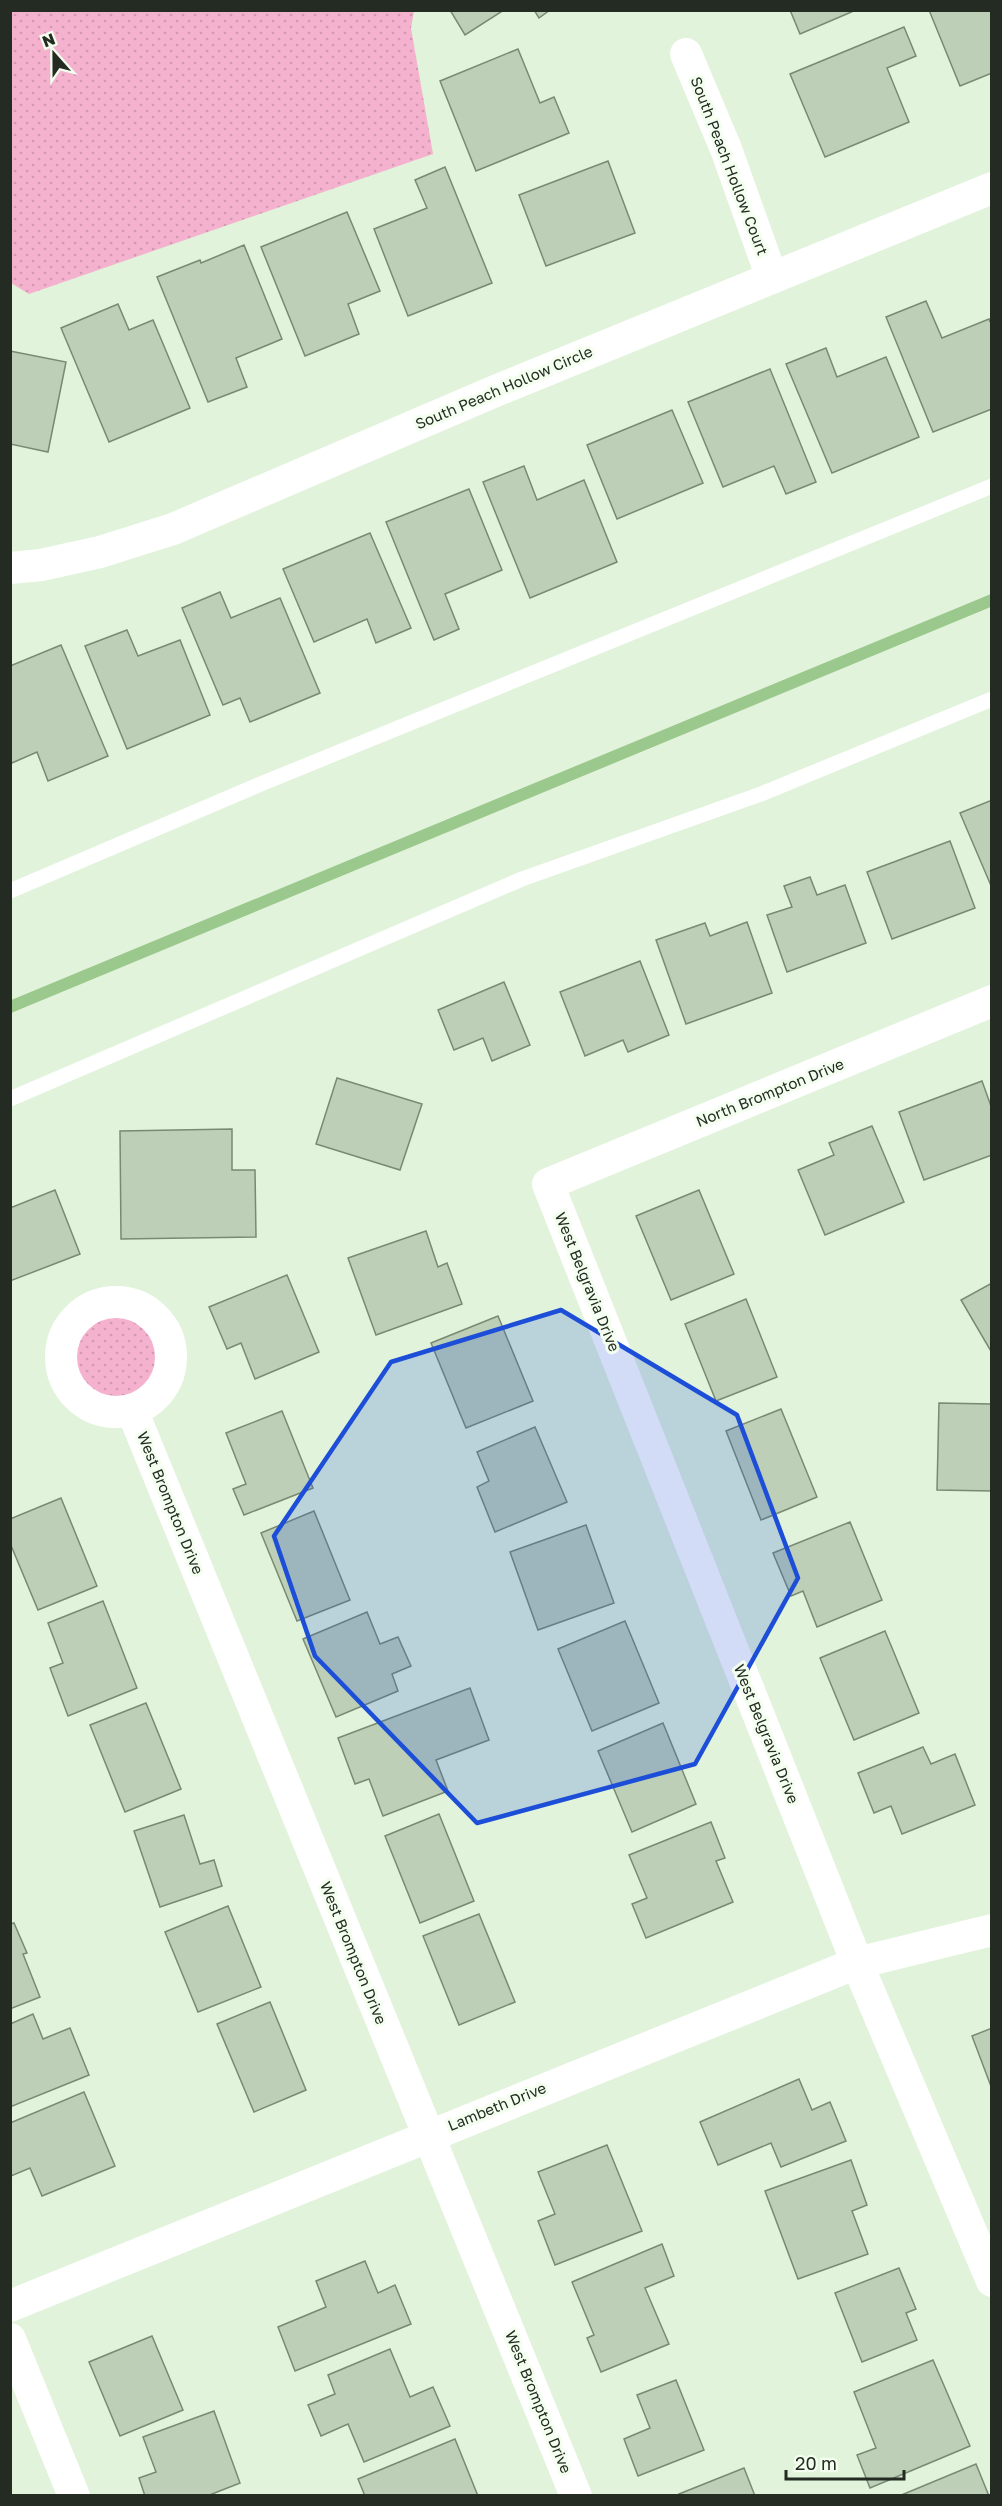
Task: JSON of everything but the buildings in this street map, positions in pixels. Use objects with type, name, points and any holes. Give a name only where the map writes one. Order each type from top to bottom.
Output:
[{"type":"street","name":"South Peach Hollow Court","points":[[686,54],[726,149],[772,278]]},
{"type":"street","name":"South Peach Hollow Circle","points":[[10,568],[41,565],[100,552],[173,529],[493,392],[992,188]]},
{"type":"street","name":"North Brompton Drive","points":[[548,1184],[992,1001]]},
{"type":"street","name":"West Belgravia Drive","points":[[548,1184],[857,1963],[992,2281]]},
{"type":"street","name":"West Brompton Drive","points":[[132,1410],[576,2496]]},
{"type":"street","name":"Lambeth Drive","points":[[10,2306],[427,2135],[857,1963],[992,1930]]},
{"type":"street","points":[[10,2339],[74,2496]]},
{"type":"lane","points":[[10,891],[263,783],[992,486]]},
{"type":"lane","points":[[10,1099],[522,879],[761,794],[992,699]]},
{"type":"highlighted area","points":[[561,1310],[737,1415],[798,1578],[695,1764],[477,1823],[315,1656],[274,1536],[391,1362]]},
{"type":"shaded area","points":[[11,10],[414,11],[411,28],[433,154],[29,294],[11,283]]},
{"type":"shaded area","points":[[112,1307],[140,1315],[154,1329],[162,1357],[154,1385],[140,1399],[112,1407],[84,1399],[70,1385],[62,1357],[70,1329],[84,1315]]},
{"type":"waterway","points":[[10,1007],[992,600]]}]
